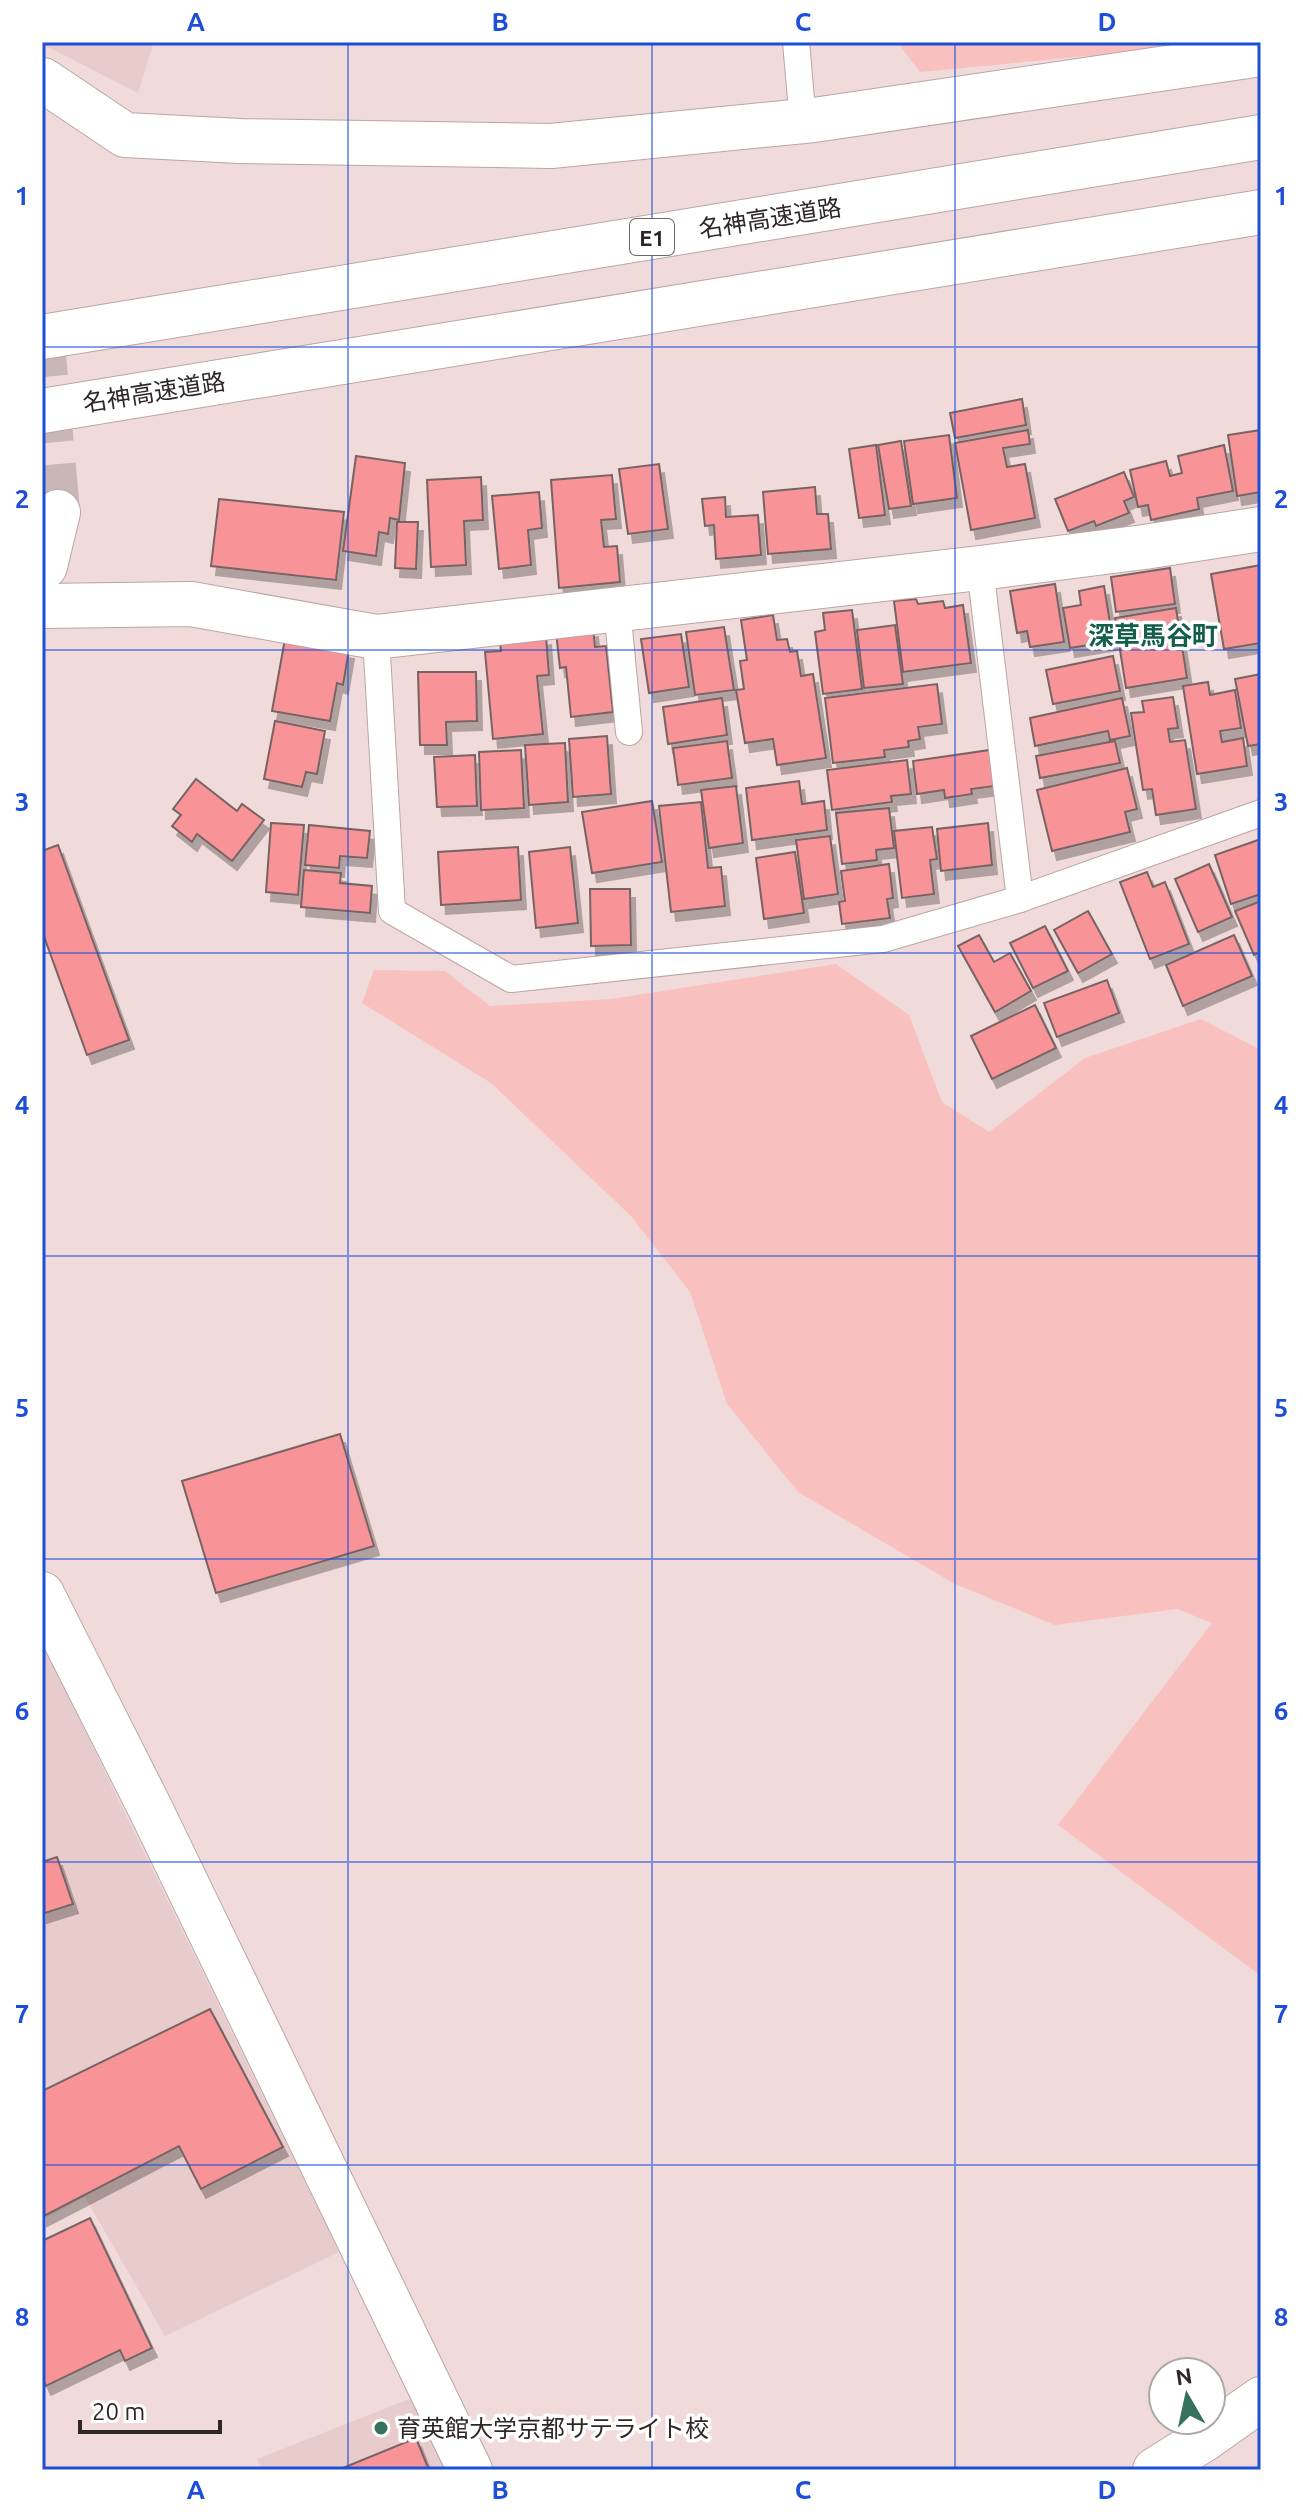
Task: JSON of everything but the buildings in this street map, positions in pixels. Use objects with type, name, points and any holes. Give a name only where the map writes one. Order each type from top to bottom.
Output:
[{"type":"main road","points":[[42,80],[125,135],[240,141],[551,146],[803,122],[1261,54]]},
{"type":"main road","points":[[42,80],[42,86]]},
{"type":"main road","name":"名神高速道路","points":[[42,337],[1261,137]]},
{"type":"main road","name":"名神高速道路","points":[[42,411],[1261,212]]},
{"type":"main road","points":[[42,567],[45,566],[58,512]]},
{"type":"main road","points":[[42,606],[191,604],[376,637],[980,568],[1261,529]]},
{"type":"main road","points":[[42,1594],[150,1808],[470,2470]]},
{"type":"main road","points":[[1155,2470],[1261,2399]]},
{"type":"lane","points":[[796,42],[803,122]]},
{"type":"lane","points":[[980,568],[1020,899]]},
{"type":"lane","points":[[617,608],[629,732]]},
{"type":"lane","points":[[376,637],[392,911],[511,979],[883,939],[1020,899],[1261,813]]},
{"type":"shaded area","points":[[42,42],[161,42],[153,44],[138,93]]},
{"type":"shaded area","points":[[897,42],[1188,42],[1130,52],[920,72]]},
{"type":"shaded area","points":[[836,964],[909,1015],[942,1102],[989,1132],[1085,1058],[1201,1019],[1261,1050],[1261,1976],[1058,1825],[1212,1623],[1177,1609],[1055,1625],[955,1584],[798,1492],[727,1404],[690,1292],[631,1216],[491,1083],[362,1003],[374,970],[445,971],[490,1006],[611,999]]},
{"type":"shaded area","points":[[42,1643],[339,2252],[165,2336],[85,2197],[42,2220]]},
{"type":"shaded area","name":"育英館大学京都サテライト校","points":[[412,2398],[447,2470],[262,2470],[257,2459]]},
{"type":"tunnel","points":[[42,333],[58,512]]},
{"type":"place","name":"育英館大学京都サテライト校","points":[[381,2428]]},
{"type":"district","name":"深草馬谷町","points":[[1153,635]]}]
